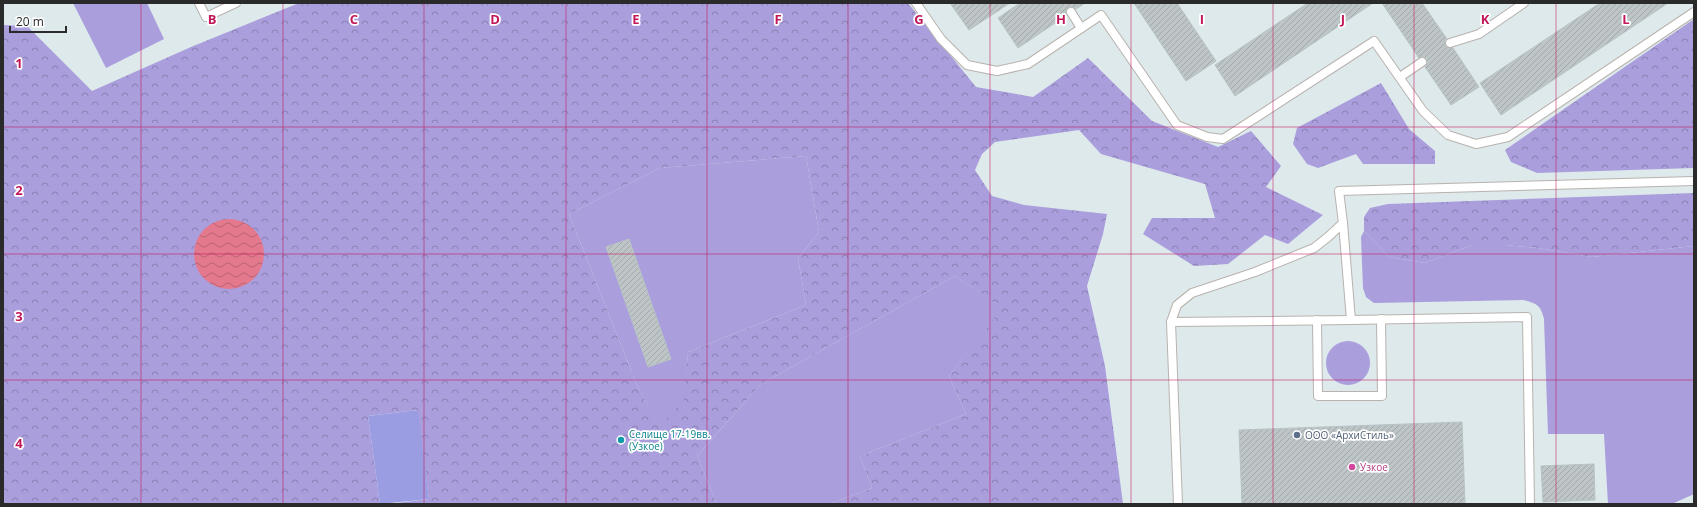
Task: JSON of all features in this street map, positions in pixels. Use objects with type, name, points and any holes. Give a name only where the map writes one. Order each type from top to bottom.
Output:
[{"type":"lane","points":[[199,3],[206,16],[236,3]]},
{"type":"lane","points":[[916,3],[941,39],[967,65],[998,71],[1028,64],[1101,15],[1177,125],[1207,137],[1223,139],[1374,41],[1423,111],[1448,135],[1476,144],[1502,138],[1515,132],[1694,12]]},
{"type":"lane","points":[[1450,43],[1479,34],[1524,3]]},
{"type":"lane","points":[[1071,12],[1081,28]]},
{"type":"lane","points":[[1400,77],[1422,62]]},
{"type":"lane","points":[[1351,320],[1339,191],[1694,181]]},
{"type":"lane","points":[[1178,504],[1171,322],[1177,305],[1192,294],[1256,272],[1314,248],[1343,223]]},
{"type":"lane","points":[[1171,322],[1527,317],[1530,504]]},
{"type":"lane","points":[[1317,320],[1318,396],[1382,396],[1381,319]]},
{"type":"green space","points":[[73,3],[147,3],[164,39],[106,68]]},
{"type":"green space","points":[[299,3],[908,3],[976,87],[1033,97],[1088,58],[1152,121],[1218,147],[1251,131],[1281,166],[1266,187],[1323,215],[1288,244],[1265,235],[1228,264],[1194,266],[1143,234],[1152,218],[1215,218],[1205,184],[1101,154],[1079,130],[995,142],[982,154],[975,170],[992,196],[1024,205],[1107,214],[1103,234],[1087,286],[1105,366],[1123,504],[829,504],[872,488],[860,456],[966,414],[949,376],[1002,308],[955,276],[761,384],[697,456],[717,504],[388,504],[429,499],[417,410],[368,416],[380,504],[3,504],[3,25],[27,26],[92,91],[191,47]],"holes":[[[806,156],[819,232],[798,258],[806,305],[688,352],[684,400],[659,427],[637,385],[569,214],[660,168]]]},
{"type":"green space","points":[[1694,19],[1694,168],[1537,173],[1511,162],[1505,150]]},
{"type":"green space","points":[[1381,83],[1409,129],[1435,151],[1435,164],[1363,164],[1356,154],[1318,168],[1307,164],[1293,144],[1297,128]]},
{"type":"green space","points":[[806,156],[819,232],[798,258],[806,305],[688,352],[685,400],[659,428],[637,385],[569,214],[660,168]]},
{"type":"green space","points":[[1694,193],[1694,246],[1592,257],[1538,248],[1505,245],[1472,245],[1425,263],[1389,257],[1364,231],[1364,217],[1370,208],[1388,204]]},
{"type":"green space","points":[[1364,231],[1389,257],[1425,263],[1472,245],[1505,245],[1538,248],[1592,257],[1694,246],[1694,494],[1672,504],[1608,504],[1604,434],[1548,434],[1544,319],[1537,305],[1523,300],[1374,303],[1366,297],[1363,288],[1361,237]]},
{"type":"green space","points":[[955,276],[1003,308],[949,376],[966,414],[860,456],[872,488],[829,504],[717,504],[697,456],[761,384]]},
{"type":"green space","points":[[1344,341],[1352,341],[1357,342],[1364,347],[1369,354],[1369,372],[1364,379],[1357,384],[1344,385],[1336,382],[1329,375],[1326,367],[1326,359],[1329,351],[1336,344]]},
{"type":"shaded area","points":[[418,410],[429,499],[380,504],[368,416]]},
{"type":"water","points":[[222,219],[236,219],[249,225],[258,234],[262,240],[264,254],[262,268],[254,279],[243,287],[236,289],[222,289],[215,287],[204,279],[196,268],[194,261],[194,247],[196,240],[204,229],[215,221]]},
{"type":"building","points":[[950,3],[1010,3],[969,30]]},
{"type":"building","points":[[1020,3],[1085,3],[1076,9],[1071,7],[1068,8],[1066,12],[1067,15],[1018,48],[998,18]]},
{"type":"building","points":[[1134,3],[1177,3],[1216,61],[1186,81]]},
{"type":"building","points":[[1308,3],[1373,3],[1235,96],[1215,65]]},
{"type":"building","points":[[1382,3],[1422,3],[1447,39],[1445,42],[1446,47],[1453,48],[1479,87],[1451,105],[1425,67],[1427,64],[1427,59],[1424,57],[1419,58]]},
{"type":"building","points":[[1600,3],[1668,3],[1501,115],[1480,83]]},
{"type":"building","points":[[629,239],[671,359],[648,367],[606,247]]},
{"type":"building","name":"Узкое","points":[[1462,422],[1465,504],[1242,504],[1239,430]]},
{"type":"building","points":[[1594,464],[1595,500],[1543,502],[1541,466]]},
{"type":"place","name":"ООО «АрхиСтиль»","points":[[1297,435]]},
{"type":"place","name":"Селище 17-19вв. (Узкое)","points":[[621,440]]},
{"type":"place","name":"Узкое","points":[[1352,467]]}]
